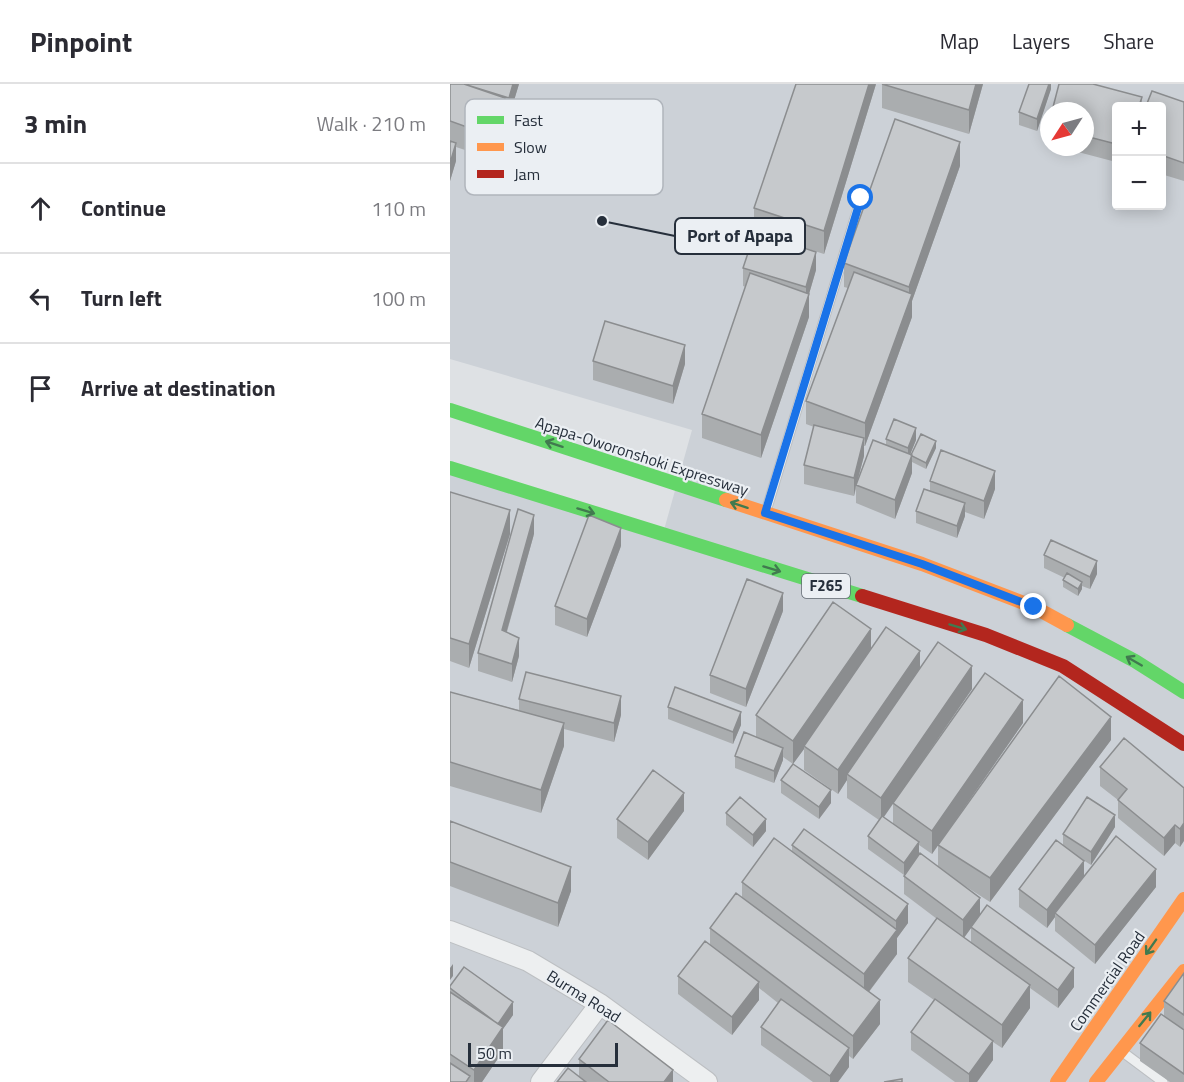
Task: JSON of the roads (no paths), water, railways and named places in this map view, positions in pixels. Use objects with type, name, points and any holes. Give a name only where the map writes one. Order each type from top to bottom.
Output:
[{"type":"main road","name":"Apapa-Oworonshoki Expressway","points":[[450,410],[922,564],[1034,607],[1135,661],[1184,692]]},
{"type":"main road","name":"F265","points":[[450,468],[986,635],[1063,666],[1184,744]]},
{"type":"main road","name":"Commercial Road","points":[[1058,1082],[1184,899]]},
{"type":"main road","points":[[1096,1082],[1184,971]]},
{"type":"street","name":"Burma Road","points":[[450,930],[528,961],[600,1004],[707,1082]]},
{"type":"street","points":[[541,1082],[600,1004]]},
{"type":"lane","points":[[765,513],[861,198]]},
{"type":"lane","points":[[1120,1050],[1163,1082]]},
{"type":"place","name":"Port of Apapa","points":[[602,221]]}]
